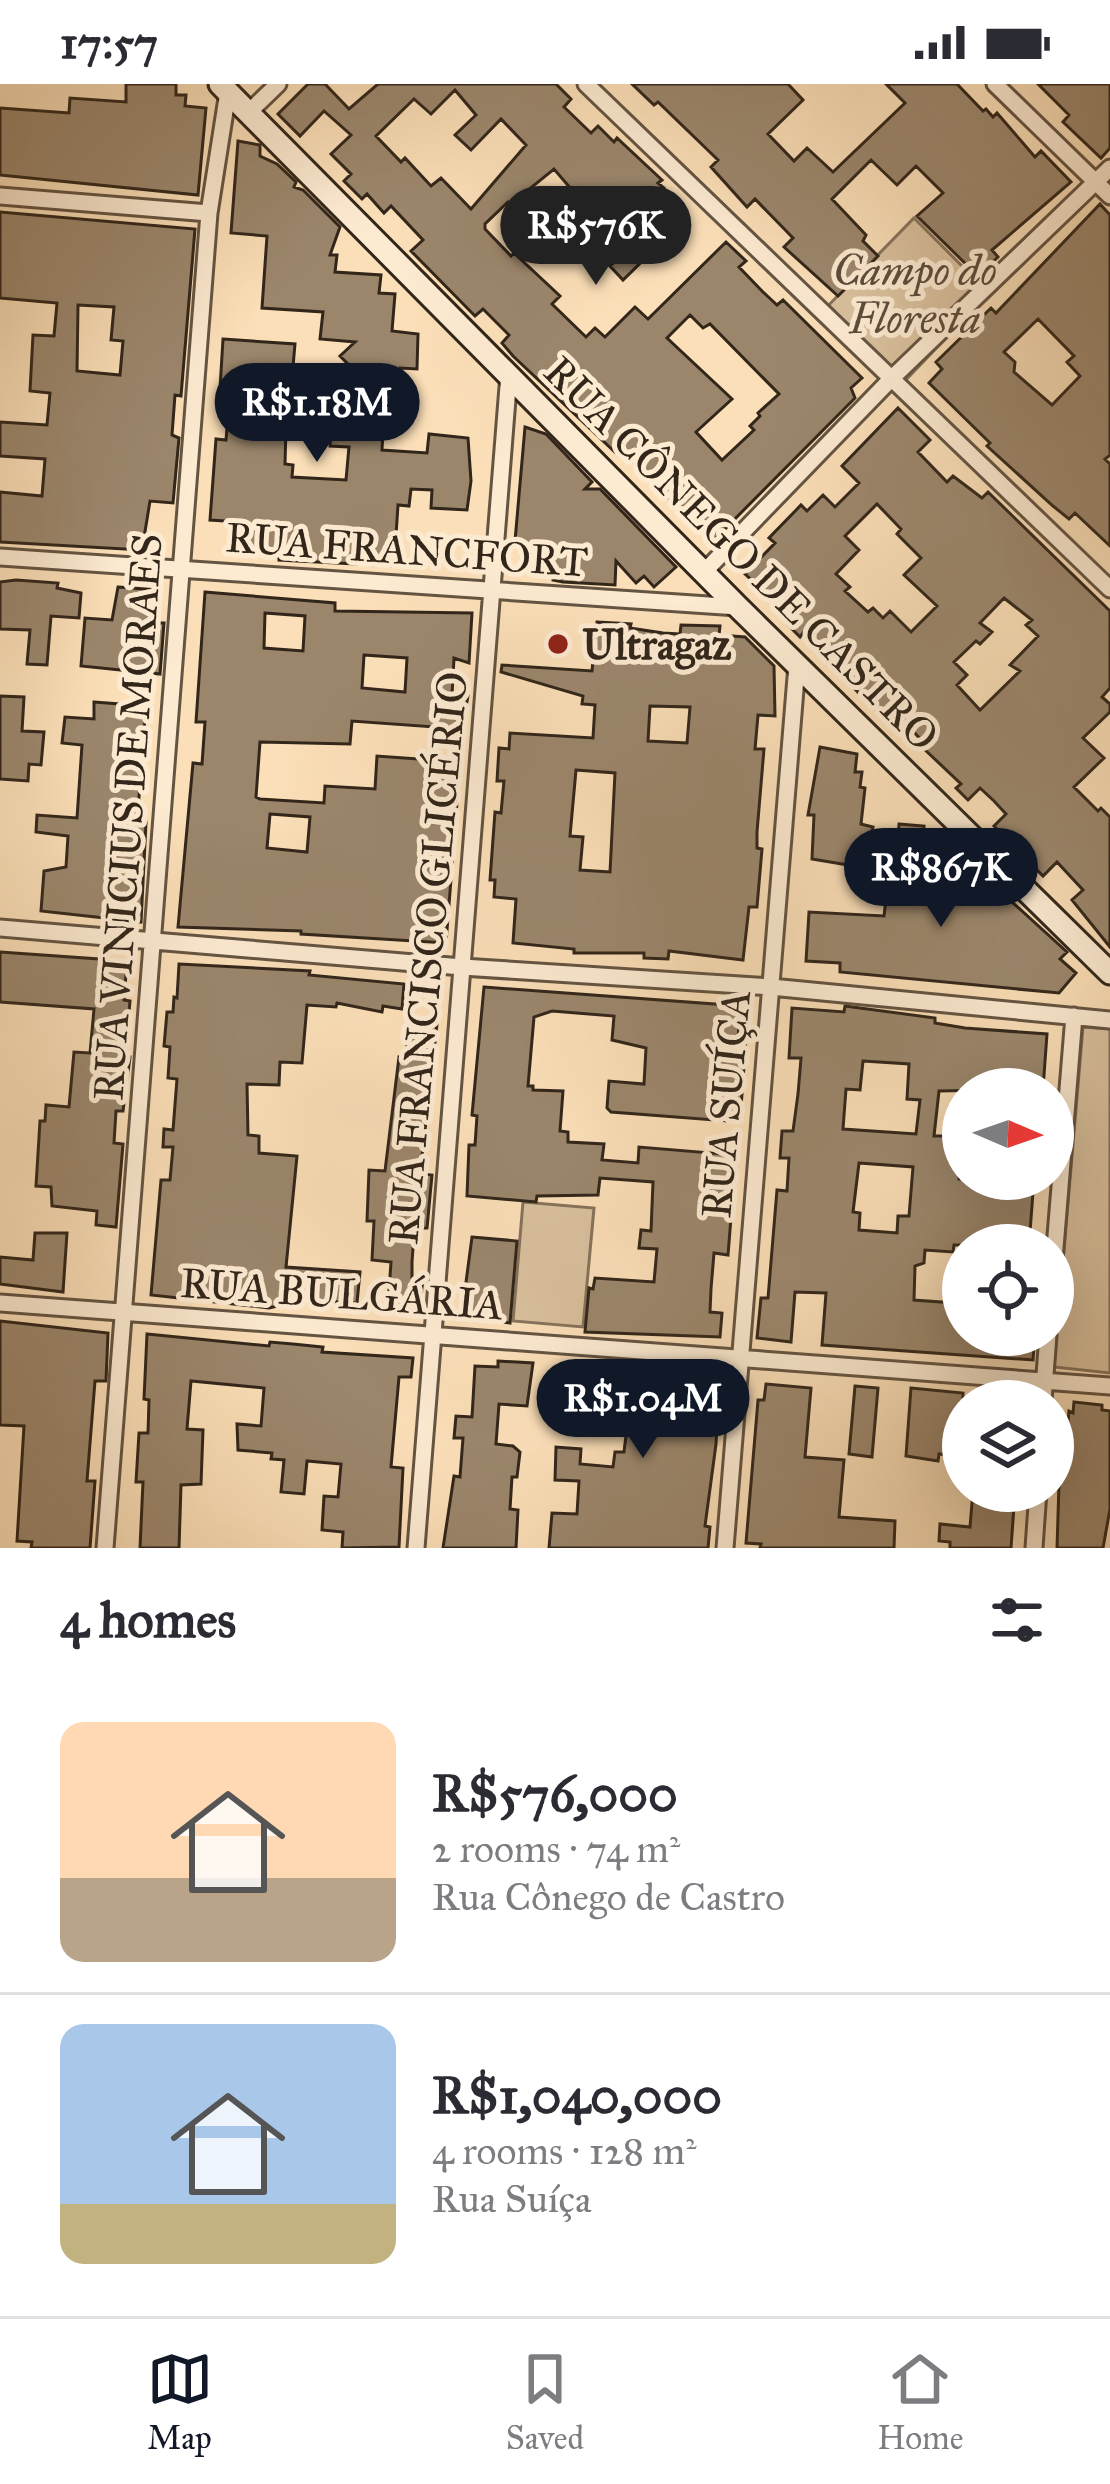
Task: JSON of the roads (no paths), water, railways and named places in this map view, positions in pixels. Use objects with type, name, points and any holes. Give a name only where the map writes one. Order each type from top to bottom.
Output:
[{"type":"main road","name":"RUA CÔNEGO DE CASTRO","points":[[224,88],[738,607],[1110,973]]},
{"type":"street","points":[[248,113],[278,84]]},
{"type":"street","points":[[586,84],[1110,590]]},
{"type":"street","points":[[995,84],[1110,196]]},
{"type":"street","name":"RUA VINICIUS DE MORAES","points":[[105,1548],[209,213],[224,88]]},
{"type":"street","points":[[705,571],[890,380],[1110,168]]},
{"type":"street","points":[[0,196],[209,213]]},
{"type":"street","name":"RUA FRANCISCO GLICÉRIO","points":[[416,1548],[509,374]]},
{"type":"street","name":"RUA FRANCFORT","points":[[0,556],[738,607]]},
{"type":"street","name":"RUA SUÍÇA","points":[[725,1548],[797,665]]},
{"type":"street","points":[[0,928],[462,967],[771,987],[1110,1020]]},
{"type":"street","points":[[1057,1224],[1074,1016]]},
{"type":"street","name":"RUA BULGÁRIA","points":[[0,1304],[1018,1380]]},
{"type":"street","name":"RUA BULGÁRIA","points":[[1074,1384],[1110,1386]]},
{"type":"street","points":[[1034,1548],[1037,1512]]},
{"type":"place","name":"Ultragaz","points":[[558,644]]},
{"type":"park label","name":"Campo do Floresta","points":[[915,294]]}]
